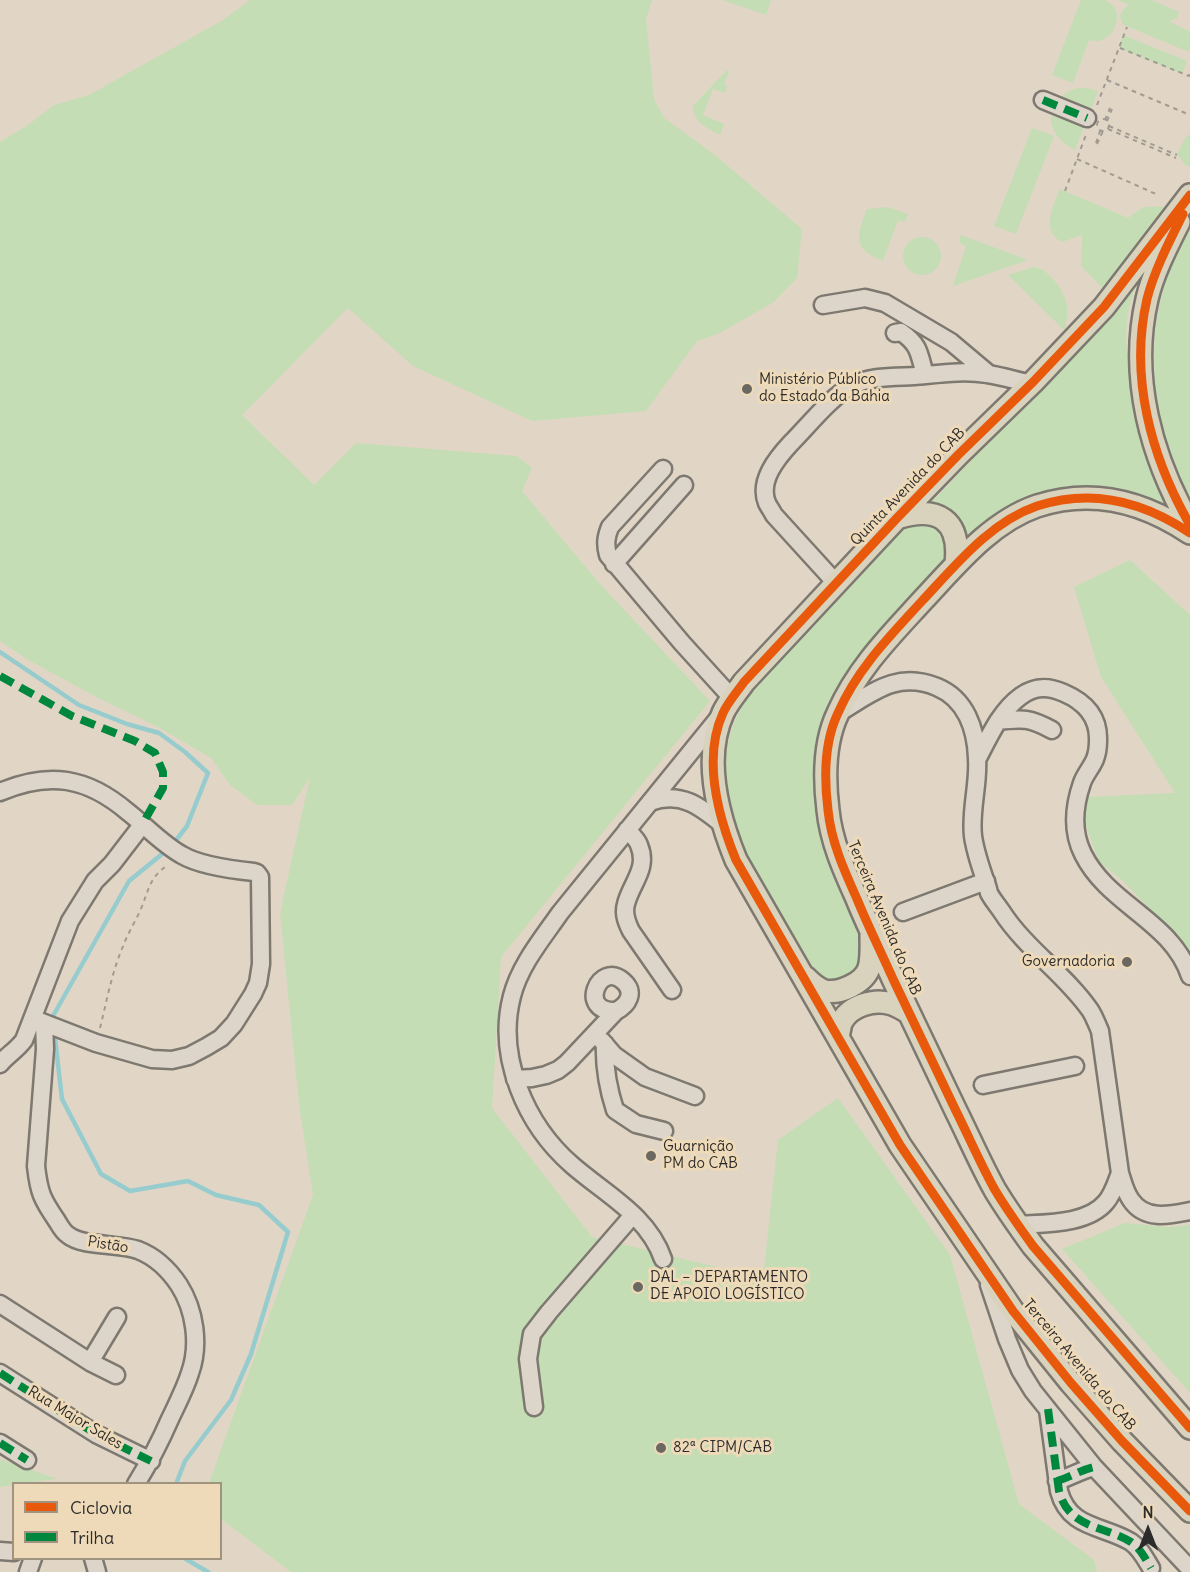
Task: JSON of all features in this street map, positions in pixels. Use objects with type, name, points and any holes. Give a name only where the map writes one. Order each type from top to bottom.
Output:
[{"type":"main road","name":"Quinta Avenida do CAB","points":[[723,825],[713,756],[718,727],[728,705],[744,682],[897,518],[1032,384],[1104,307],[1190,195]]},
{"type":"main road","points":[[1190,200],[1148,297],[1143,319],[1141,360],[1143,393],[1153,443],[1180,508],[1190,525]]},
{"type":"main road","name":"Terceira Avenida do CAB","points":[[1190,533],[1146,508],[1125,502],[1084,498],[1060,500],[1036,506],[1011,518],[990,533],[956,564],[877,650],[852,685],[837,714],[830,735],[827,756],[828,812],[835,846],[845,872],[871,932],[994,1187],[1017,1225],[1190,1428]]},
{"type":"main road","points":[[897,518],[909,514],[928,513],[945,521],[955,535],[956,564]]},
{"type":"main road","name":"Terceira Avenida do CAB","points":[[723,825],[736,860],[900,1145],[1013,1311],[1071,1383],[1122,1441],[1190,1511]]},
{"type":"main road","points":[[800,973],[824,991],[847,988],[868,971],[871,932]]},
{"type":"main road","points":[[838,1037],[846,1016],[867,1003],[889,1003],[909,1012]]},
{"type":"street","points":[[1043,100],[1090,120]]},
{"type":"street","points":[[823,305],[865,298],[885,303],[951,342],[989,374]]},
{"type":"street","points":[[895,333],[901,332],[912,340],[925,375]]},
{"type":"street","points":[[836,583],[774,515],[766,502],[765,491],[775,461],[829,404],[851,386],[873,379],[972,372],[1032,384]]},
{"type":"street","points":[[663,469],[610,527],[605,545],[614,564],[705,669],[728,705],[560,913],[522,972],[512,996],[508,1025],[515,1078],[524,1102],[553,1146],[572,1165],[633,1215],[653,1238],[663,1259]]},
{"type":"street","points":[[614,564],[684,485]]},
{"type":"street","points":[[837,714],[877,690],[909,680],[924,682],[942,690],[955,698],[966,713],[974,731],[978,760],[973,835],[979,865],[990,893],[1011,926],[1073,989],[1092,1012],[1100,1031],[1120,1173],[1132,1203],[1139,1209],[1159,1216],[1190,1210]]},
{"type":"street","points":[[978,760],[999,721],[1014,701],[1030,689],[1046,687],[1060,691],[1085,706],[1093,715],[1098,729],[1098,743],[1096,758],[1083,781],[1075,815],[1076,832],[1082,852],[1093,871],[1112,891],[1167,938],[1180,953],[1190,976]]},
{"type":"street","points":[[999,721],[1022,718],[1038,722],[1052,730]]},
{"type":"street","points":[[0,792],[30,782],[49,779],[69,780],[96,790],[127,810],[142,825],[181,855],[192,860],[257,873],[260,877],[261,964],[258,983],[234,1024],[221,1038],[189,1056],[172,1060],[152,1059],[96,1043],[39,1021]]},
{"type":"street","points":[[650,802],[660,798],[683,799],[702,809],[723,825]]},
{"type":"street","points":[[0,1064],[19,1048],[39,1021],[70,921],[95,881],[112,864],[142,825]]},
{"type":"street","points":[[627,830],[639,843],[642,863],[626,903],[626,921],[631,932],[672,990]]},
{"type":"street","points":[[903,912],[986,881]]},
{"type":"street","points":[[515,1078],[532,1078],[558,1070],[600,1039],[616,1011]]},
{"type":"street","name":"Pistão","points":[[39,1021],[45,1067],[36,1166],[44,1204],[65,1233],[77,1241],[138,1250],[157,1260],[171,1274],[183,1292],[192,1315],[195,1343],[191,1372],[150,1461],[137,1482]]},
{"type":"street","points":[[600,1039],[614,1055],[645,1077],[695,1096]]},
{"type":"street","points":[[600,1039],[615,1110],[636,1124],[664,1131]]},
{"type":"street","points":[[983,1085],[1076,1066]]},
{"type":"street","points":[[1017,1225],[1069,1222],[1089,1214],[1104,1205],[1120,1173]]},
{"type":"street","points":[[534,1407],[528,1359],[532,1334],[549,1311],[633,1215]]},
{"type":"street","points":[[984,1267],[1007,1339],[1020,1370],[1033,1391],[1094,1467],[1190,1569]]},
{"type":"street","points":[[0,1304],[90,1362],[116,1375]]},
{"type":"street","points":[[90,1362],[117,1317]]},
{"type":"street","name":"Rua Major Sales","points":[[0,1373],[96,1434],[150,1461]]},
{"type":"street","points":[[1048,1409],[1057,1481],[1062,1500],[1069,1512],[1086,1524],[1130,1542],[1139,1549],[1151,1568]]},
{"type":"street","points":[[0,1443],[27,1460]]},
{"type":"street","points":[[1057,1481],[1094,1467]]},
{"type":"path","points":[[1065,191],[1127,27]]},
{"type":"path","points":[[1119,48],[1189,76],[1190,73]]},
{"type":"path","points":[[1106,80],[1190,116]]},
{"type":"path","points":[[1111,109],[1106,120],[1109,128],[1176,157]]},
{"type":"path","points":[[1102,131],[1097,124],[1106,120]]},
{"type":"path","points":[[1097,144],[1102,131],[1109,128]]},
{"type":"path","points":[[1077,159],[1156,194]]},
{"type":"path","points":[[96,1043],[123,945],[141,908],[150,882],[167,866],[178,861],[192,860]]},
{"type":"green space","points":[[250,0],[652,0],[646,19],[654,99],[664,118],[715,155],[802,229],[797,278],[774,302],[720,333],[697,341],[646,411],[532,421],[413,366],[348,308],[242,415],[314,485],[356,443],[517,456],[532,468],[522,491],[599,583],[710,701],[501,957],[492,1108],[592,1237],[763,1278],[778,1140],[838,1098],[950,1255],[1019,1504],[1094,1560],[1097,1572],[291,1572],[222,1520],[222,1482],[209,1482],[313,1195],[299,1105],[280,913],[310,777],[292,805],[257,805],[230,785],[211,758],[158,727],[30,661],[0,641],[0,142],[28,125],[54,105],[89,95],[223,20]]},
{"type":"green space","points":[[722,0],[771,0],[766,15]]},
{"type":"green space","points":[[1081,0],[1106,0],[1113,6],[1117,19],[1111,34],[1105,39],[1089,40],[1073,83],[1052,75]]},
{"type":"green space","points":[[1118,0],[1152,0],[1179,12],[1177,18],[1169,21],[1190,32],[1190,51],[1124,25],[1121,14],[1130,5]]},
{"type":"green space","points":[[1123,35],[1187,61],[1182,74],[1119,48]]},
{"type":"green space","points":[[727,70],[729,72],[724,84],[727,86],[725,93],[713,89],[703,115],[724,124],[720,135],[698,120],[693,106]]},
{"type":"green space","points":[[1078,88],[1098,91],[1075,150],[1063,142],[1054,131],[1051,116],[1057,102],[1070,91]]},
{"type":"green space","points":[[1032,128],[1054,136],[1016,234],[994,226]]},
{"type":"green space","points":[[1190,133],[1190,166],[1186,166],[1177,154]]},
{"type":"green space","points":[[1060,189],[1128,218],[1143,207],[1174,206],[1111,297],[1081,266],[1082,235],[1062,242],[1051,231],[1050,218]]},
{"type":"green space","points":[[888,207],[908,214],[905,222],[898,220],[883,261],[861,246],[859,234],[867,209]]},
{"type":"green space","points":[[1190,224],[1190,498],[1177,473],[1160,419],[1154,363],[1159,306],[1166,279]]},
{"type":"green space","points":[[961,235],[1028,260],[953,286],[966,246],[959,242]]},
{"type":"green space","points":[[922,237],[935,243],[941,256],[935,269],[922,275],[909,269],[903,256],[909,243]]},
{"type":"green space","points":[[1034,267],[1049,275],[1062,291],[1067,309],[1065,331],[1008,275]]},
{"type":"green space","points":[[1136,285],[1127,321],[1128,362],[1143,442],[1165,504],[1146,497],[1107,489],[1069,489],[1050,492],[1012,506],[964,536],[930,504]]},
{"type":"green space","points":[[922,523],[934,528],[945,542],[946,554],[943,562],[935,577],[852,666],[833,700],[816,756],[814,795],[819,834],[825,853],[863,939],[859,972],[836,981],[822,976],[811,964],[742,846],[729,812],[725,792],[726,754],[737,716],[757,681],[904,528]]},
{"type":"green space","points":[[1130,560],[1190,615],[1190,959],[1168,928],[1123,881],[1099,862],[1085,824],[1087,797],[1175,793],[1101,677],[1074,587]]},
{"type":"green space","points":[[1125,1223],[1167,1227],[1190,1225],[1190,1393],[1062,1249]]},
{"type":"green space","points":[[0,1459],[57,1479],[12,1482],[12,1485],[0,1487]]},
{"type":"waterway","points":[[0,652],[79,705],[127,724],[159,733],[208,773],[187,826],[173,844]]},
{"type":"waterway","points":[[53,1022],[53,1016],[129,881],[167,850]]},
{"type":"waterway","points":[[54,1030],[62,1099],[101,1174],[130,1191],[188,1181],[216,1195],[259,1205],[288,1232],[251,1354],[231,1400],[185,1461],[177,1482]]},
{"type":"waterway","points":[[187,1560],[208,1572]]},
{"type":"marked path","points":[[1043,100],[1087,118]]},
{"type":"marked path","points":[[0,676],[72,716],[135,741],[155,753],[163,772],[163,788],[142,825]]},
{"type":"marked path","points":[[0,1373],[96,1434],[151,1461]]},
{"type":"marked path","points":[[1048,1409],[1059,1491],[1064,1503],[1079,1519],[1131,1542],[1140,1550],[1151,1568]]},
{"type":"marked path","points":[[0,1443],[27,1460]]},
{"type":"marked path","points":[[1057,1481],[1094,1467]]},
{"type":"cycle path","points":[[1190,195],[1104,307],[1033,382],[897,518],[744,682],[723,713],[717,731],[713,768],[718,806],[736,860],[900,1145],[1013,1311],[1071,1383],[1122,1441],[1190,1511]]},
{"type":"cycle path","points":[[1183,214],[1150,288],[1142,328],[1141,358],[1142,387],[1155,444],[1164,472],[1190,525]]},
{"type":"cycle path","points":[[1190,533],[1136,506],[1097,498],[1078,498],[1037,506],[1004,523],[960,560],[864,667],[833,724],[826,773],[830,822],[843,866],[893,979],[995,1190],[1033,1246],[1190,1428]]},
{"type":"place","name":"Ministério Público do Estado da Bahia","points":[[747,389]]},
{"type":"place","name":"Governadoria","points":[[1127,962]]},
{"type":"place","name":"Guarnição PM do CAB","points":[[651,1156]]},
{"type":"place","name":"DAL – DEPARTAMENTO DE APOIO LOGÍSTICO","points":[[638,1287]]},
{"type":"place","name":"82ª CIPM/CAB","points":[[661,1448]]}]
